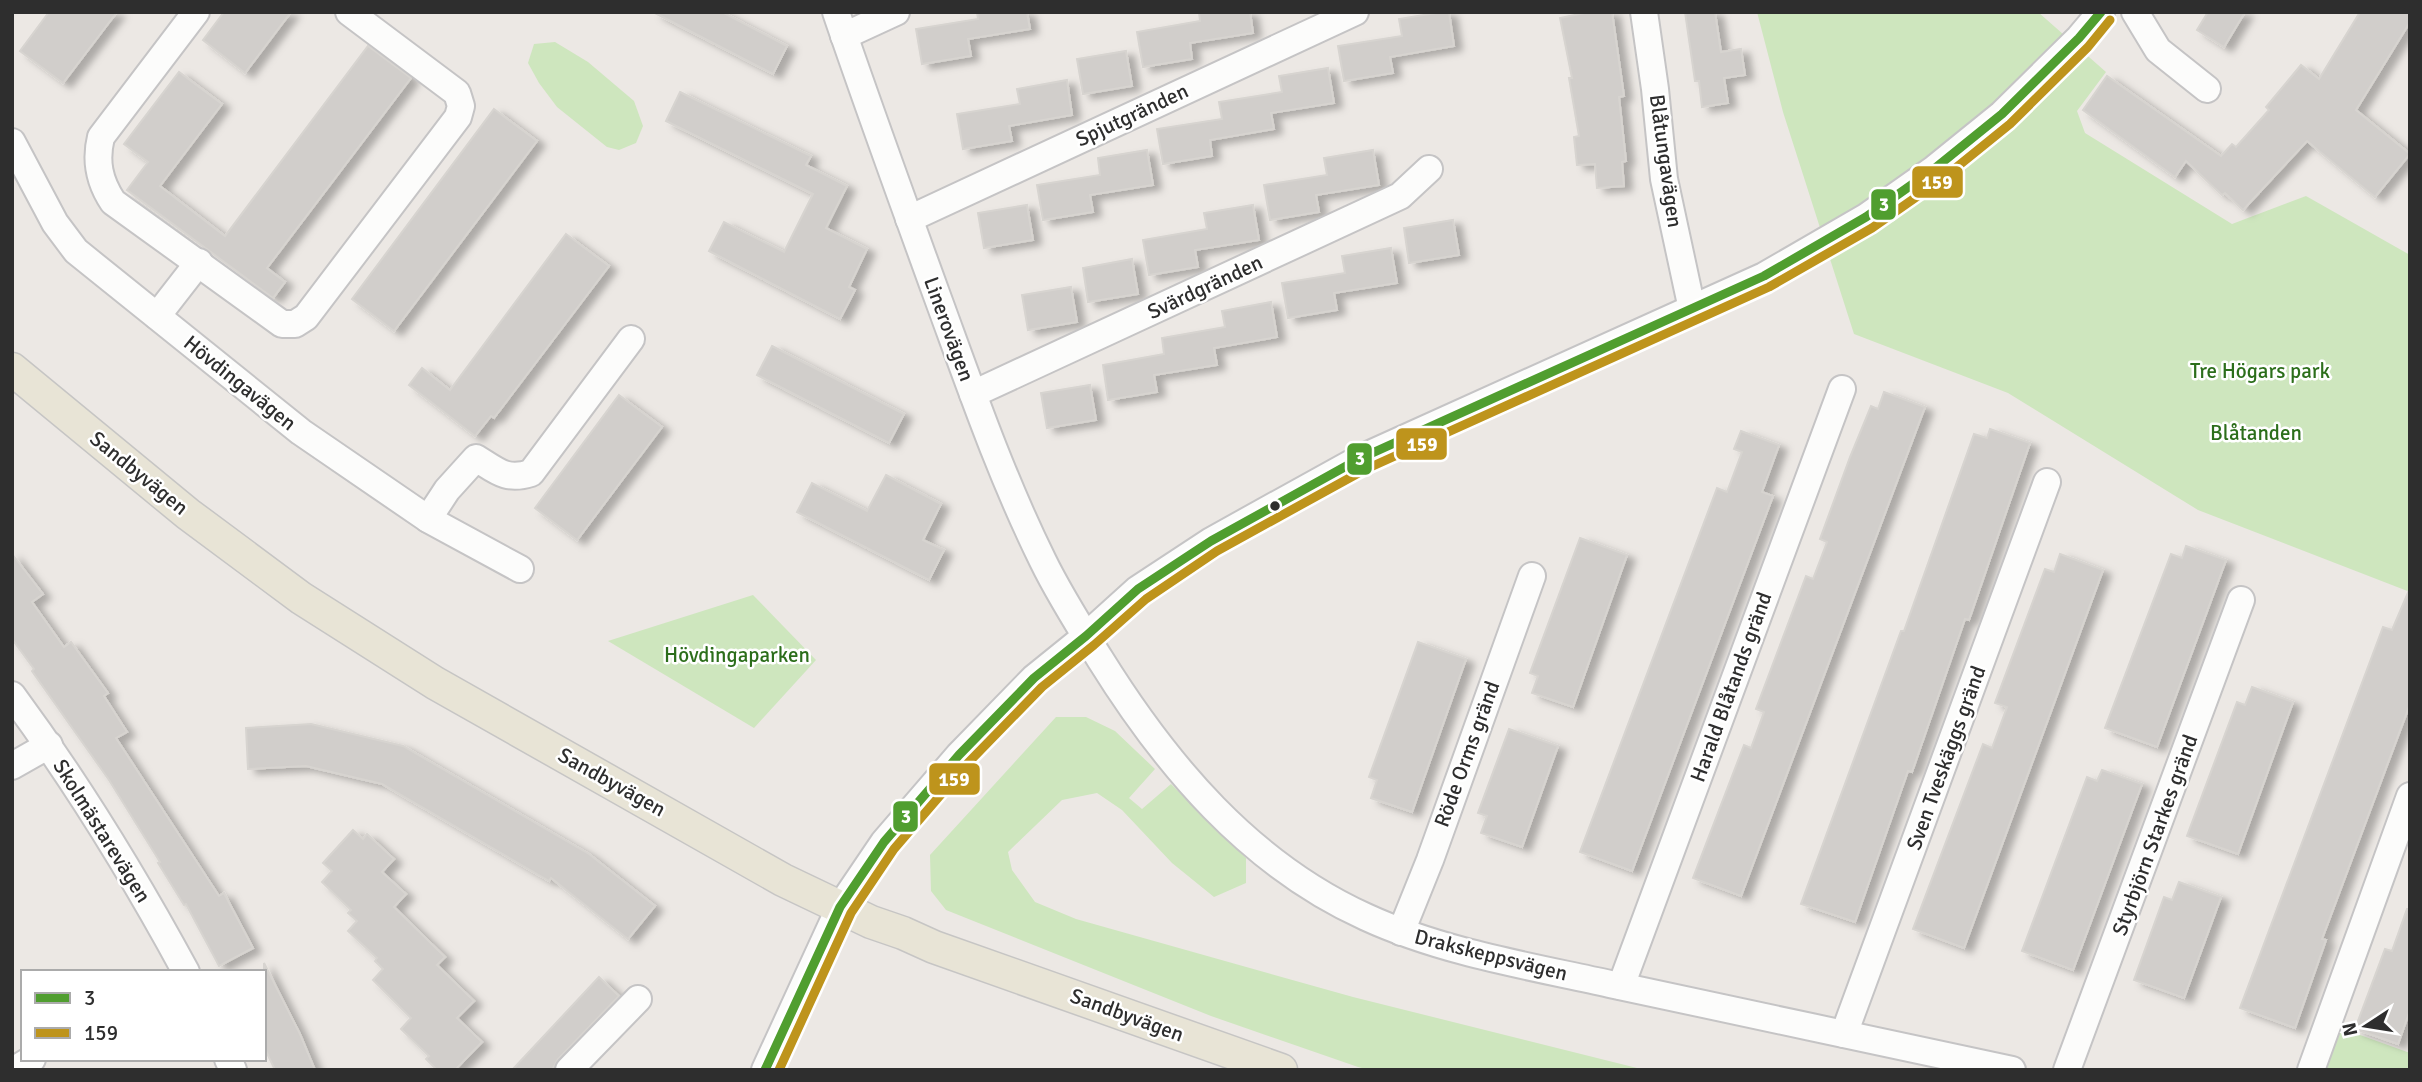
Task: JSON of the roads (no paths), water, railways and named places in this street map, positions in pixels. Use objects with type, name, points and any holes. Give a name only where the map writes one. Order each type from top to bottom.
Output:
[{"type":"main road","name":"Sandbyvägen","points":[[12,369],[188,514],[312,605],[435,683],[783,880],[934,947],[1281,1070]]},
{"type":"street","points":[[195,12],[101,137],[98,168],[102,186],[113,202],[282,324],[295,324],[306,317],[458,117],[461,106],[457,93],[349,12]]},
{"type":"street","points":[[840,24],[896,12]]},
{"type":"street","name":"Spjutgränden","points":[[909,219],[1355,12]]},
{"type":"street","name":"Blåtungavägen","points":[[1644,12],[1664,179],[1692,309]]},
{"type":"street","points":[[765,1070],[840,907],[884,842],[959,755],[1034,678],[1138,589],[1232,529],[1346,466],[1765,276],[1866,217],[1900,195],[2002,114],[2079,38],[2101,12]]},
{"type":"street","points":[[2134,12],[2158,50],[2207,89]]},
{"type":"street","name":"Linerovägen","points":[[840,24],[1008,484],[1044,564],[1086,636]]},
{"type":"street","name":"Hövdingavägen","points":[[12,142],[55,223],[76,251],[301,432],[428,519],[520,569]]},
{"type":"street","name":"Svärdgränden","points":[[973,394],[1401,196],[1429,169]]},
{"type":"street","points":[[157,316],[199,262]]},
{"type":"street","points":[[428,519],[447,490],[476,458],[505,476],[519,477],[531,473],[631,339]]},
{"type":"street","name":"Harald Blåtands gränd","points":[[1621,986],[1843,389]]},
{"type":"street","name":"Sven Tveskäggs gränd","points":[[1844,1034],[2047,482]]},
{"type":"street","name":"Röde Orms gränd","points":[[1401,932],[1430,860],[1532,576]]},
{"type":"street","name":"Styrbjörn Starkes gränd","points":[[2067,1070],[2241,600]]},
{"type":"street","name":"Drakskeppsvägen","points":[[1086,636],[1123,696],[1194,788],[1245,839],[1331,900],[1401,932],[1466,950],[2012,1070]]},
{"type":"street","name":"Skolmästarevägen","points":[[12,695],[118,852],[183,970]]},
{"type":"street","points":[[12,766],[48,745]]},
{"type":"street","points":[[2311,1070],[2410,796]]},
{"type":"street","points":[[569,1070],[638,999]]},
{"type":"park label","name":"Tre Högars park","points":[[2260,371]]},
{"type":"park label","name":"Blåtanden","points":[[2256,433]]},
{"type":"park label","name":"Hövdingaparken","points":[[737,655]]}]
